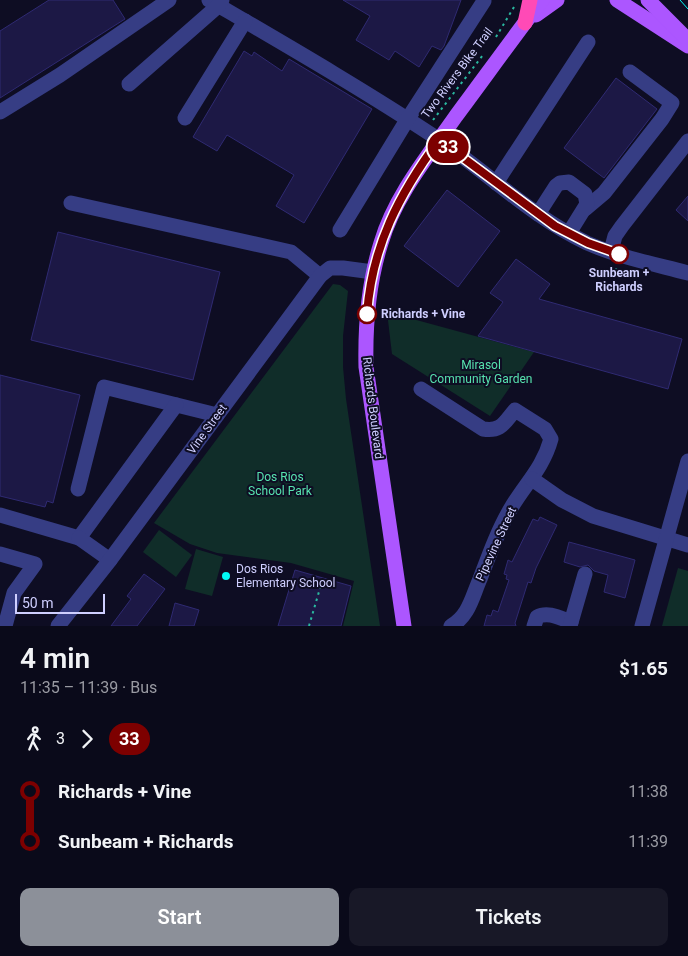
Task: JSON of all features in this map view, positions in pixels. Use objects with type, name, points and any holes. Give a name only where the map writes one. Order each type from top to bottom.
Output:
[{"type":"highway","points":[[524,1],[525,23]]},
{"type":"main road","name":"Richards Boulevard","points":[[404,626],[366,373],[365,332],[368,298],[373,272],[381,241],[400,198],[439,140],[542,0]]},
{"type":"main road","points":[[525,23],[557,0]]},
{"type":"main road","points":[[617,0],[688,46]]},
{"type":"main road","points":[[648,0],[688,42]]},
{"type":"street","points":[[0,112],[60,75],[169,0]]},
{"type":"street","points":[[340,230],[407,120],[484,1]]},
{"type":"street","points":[[129,84],[216,2],[439,140],[538,214],[570,233],[588,243],[611,251],[688,273]]},
{"type":"street","points":[[185,118],[245,21]]},
{"type":"street","points":[[496,183],[588,42]]},
{"type":"street","points":[[585,209],[604,193],[662,119],[672,103],[630,72]]},
{"type":"street","points":[[611,251],[615,236],[688,141]]},
{"type":"street","points":[[538,214],[556,186],[569,182],[585,194],[587,204],[570,233]]},
{"type":"street","points":[[71,203],[291,252],[320,276],[330,268],[373,272]]},
{"type":"street","name":"Vine Street","points":[[58,626],[110,560],[320,276]]},
{"type":"street","points":[[78,489],[104,387],[217,416]]},
{"type":"street","name":"Pipevine Street","points":[[421,389],[483,429],[492,430],[499,428],[515,410],[546,429],[551,439],[547,454],[511,508],[466,614],[459,622],[451,626]]},
{"type":"street","points":[[79,538],[176,405]]},
{"type":"street","points":[[642,626],[688,461]]},
{"type":"street","points":[[532,479],[562,500],[593,516],[688,545]]},
{"type":"street","points":[[0,515],[79,538],[110,560]]},
{"type":"street","points":[[0,554],[35,564],[14,593],[5,626]]},
{"type":"street","points":[[534,626],[537,617],[543,614],[554,616],[570,624],[586,574]]},
{"type":"path","name":"Two Rivers Bike Trail","points":[[494,40],[524,1]]},
{"type":"path","name":"Two Rivers Bike Trail","points":[[424,131],[482,55]]},
{"type":"path","points":[[309,626],[323,578]]},
{"type":"green space","name":"Dos Rios School Park","points":[[333,284],[340,285],[348,291],[343,336],[346,399],[380,626],[343,626],[354,581],[291,563],[217,553],[190,544],[154,523]]},
{"type":"green space","name":"Mirasol Community Garden","points":[[387,312],[534,352],[490,416],[392,354]]},
{"type":"green space","points":[[159,530],[192,555],[176,577],[143,552]]},
{"type":"green space","points":[[196,549],[223,557],[212,596],[185,589]]},
{"type":"green space","points":[[678,568],[688,571],[688,626],[662,626]]},
{"type":"building","points":[[49,0],[113,0],[125,19],[0,98],[0,31]]},
{"type":"building","points":[[343,0],[461,0],[444,46],[441,50],[432,46],[419,67],[395,51],[389,60],[356,40],[370,16]]},
{"type":"building","points":[[244,51],[252,56],[254,52],[282,71],[289,59],[372,109],[304,223],[276,206],[294,175],[227,135],[217,151],[193,137]]},
{"type":"building","points":[[616,78],[657,109],[604,178],[564,148]]},
{"type":"building","points":[[447,190],[500,231],[458,287],[404,246]]},
{"type":"building","points":[[688,196],[688,221],[676,210]]},
{"type":"building","points":[[58,232],[220,272],[193,380],[31,340]]},
{"type":"building","points":[[516,259],[550,284],[539,299],[682,339],[668,389],[478,336],[503,302],[490,293]]},
{"type":"building","points":[[0,375],[80,395],[53,503],[47,501],[45,507],[0,496]]},
{"type":"building","points":[[540,517],[557,525],[536,568],[531,583],[528,582],[515,623],[516,626],[484,626],[487,615],[491,616],[493,610],[498,612],[509,580],[506,579],[507,575],[504,574],[508,560],[512,562],[533,519],[538,521]]},
{"type":"building","points":[[569,542],[635,560],[625,598],[604,592],[608,575],[594,571],[588,565],[580,567],[564,562]]},
{"type":"building","points":[[295,570],[351,586],[341,626],[278,626]]},
{"type":"building","points":[[144,574],[165,589],[137,626],[111,626],[131,599],[127,596]]},
{"type":"building","points":[[175,603],[199,610],[194,626],[169,626]]},
{"type":"tram line","points":[[680,0],[688,9]]},
{"type":"bus line","name":"33","points":[[367,314],[373,272],[381,241],[390,219],[400,198],[439,140],[555,226],[588,243],[619,254]]},
{"type":"place","name":"Sunbeam + Richards","points":[[619,254]]},
{"type":"place","name":"Richards + Vine","points":[[367,314]]},
{"type":"place","name":"Dos Rios Elementary School","points":[[226,576]]}]
